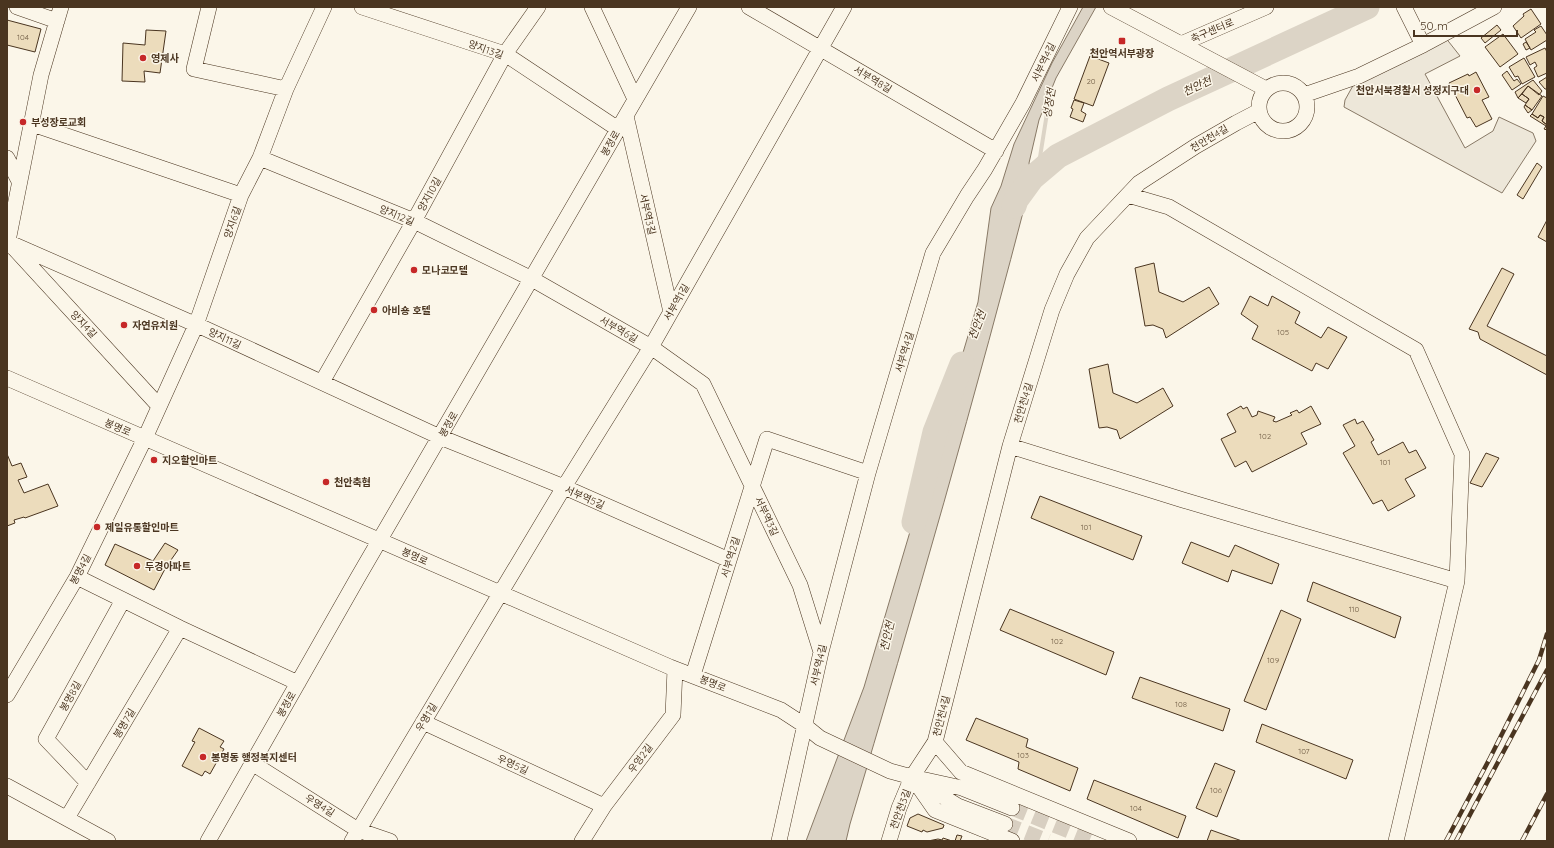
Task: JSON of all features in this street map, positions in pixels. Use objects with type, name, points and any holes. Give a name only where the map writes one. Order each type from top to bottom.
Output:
[{"type":"street","points":[[7,243],[42,75],[59,14],[17,7]]},
{"type":"street","points":[[209,7],[194,68],[286,89]]},
{"type":"street","name":"양지6길","points":[[145,438],[196,325],[241,195],[260,158],[286,89],[324,7]]},
{"type":"street","name":"양지13길","points":[[362,7],[505,54],[618,129]]},
{"type":"street","name":"양지10길","points":[[322,382],[414,222],[505,54],[538,7]]},
{"type":"street","points":[[592,7],[635,99]]},
{"type":"street","name":"봉정로","points":[[208,841],[380,540],[689,7]]},
{"type":"street","name":"서부역8길","points":[[749,7],[996,151]]},
{"type":"street","name":"서부역1길","points":[[502,594],[564,487],[651,347],[844,7]]},
{"type":"street","name":"서부역4길","points":[[779,841],[821,652],[868,472],[933,253],[996,151],[1023,103],[1070,7]]},
{"type":"street","points":[[1111,7],[1266,89]]},
{"type":"street","name":"축구센터로","points":[[1185,46],[1266,7]]},
{"type":"street","points":[[1404,7],[1423,45]]},
{"type":"street","points":[[1304,95],[1358,76],[1423,45],[1494,7]]},
{"type":"street","points":[[1286,83],[1293,85],[1304,95],[1306,111],[1304,118],[1298,125],[1291,129],[1275,129],[1262,119],[1259,111],[1259,103],[1266,89],[1272,85],[1286,83]]},
{"type":"street","name":"천안천4길","points":[[912,777],[935,742],[1010,446],[1052,310],[1068,274],[1087,238],[1139,183],[1196,146],[1259,111]]},
{"type":"street","name":"서부역3길","points":[[626,116],[671,312]]},
{"type":"street","points":[[32,124],[241,195]]},
{"type":"street","points":[[7,158],[19,181]]},
{"type":"street","name":"양지12길","points":[[260,158],[414,222],[532,278]]},
{"type":"street","points":[[1128,195],[1170,207],[1416,350],[1462,454],[1458,581],[1396,841]]},
{"type":"street","name":"양지11길","points":[[7,243],[196,325],[440,437]]},
{"type":"street","name":"양지4길","points":[[7,243],[159,406]]},
{"type":"street","name":"서부역6길","points":[[532,278],[651,347],[703,384]]},
{"type":"street","name":"봉명로","points":[[7,378],[675,669],[781,710],[804,725],[820,738],[890,771],[912,777]]},
{"type":"street","name":"서부역3길","points":[[703,384],[800,585],[821,652]]},
{"type":"street","name":"서부역5길","points":[[440,437],[564,487],[729,560]]},
{"type":"street","name":"봉명4길","points":[[7,695],[77,576],[145,438]]},
{"type":"street","name":"서부역2길","points":[[693,676],[767,439],[868,472]]},
{"type":"street","points":[[1010,446],[1183,500],[1458,581]]},
{"type":"street","points":[[77,576],[180,628],[298,683]]},
{"type":"street","name":"우영1길","points":[[355,835],[502,594]]},
{"type":"street","name":"봉명8길","points":[[88,783],[46,739],[123,600]]},
{"type":"street","name":"봉명7길","points":[[67,818],[180,628]]},
{"type":"street","name":"우영2길","points":[[582,841],[604,806],[673,715],[675,669]]},
{"type":"street","name":"우영5길","points":[[423,722],[604,806]]},
{"type":"street","points":[[935,742],[961,772],[1129,841]]},
{"type":"street","name":"우영4길","points":[[252,763],[355,835],[390,841]]},
{"type":"street","points":[[912,777],[962,788],[1012,808]]},
{"type":"street","points":[[912,777],[958,806],[1005,824]]},
{"type":"street","points":[[912,777],[935,810],[1012,841]]},
{"type":"street","name":"천안천3길","points":[[889,841],[899,808],[912,777]]},
{"type":"street","points":[[7,786],[108,841]]},
{"type":"shaded area","points":[[1445,37],[1460,56],[1425,74],[1465,148],[1493,131],[1499,117],[1533,133],[1536,141],[1502,193],[1344,107],[1345,100],[1355,82]]},
{"type":"water","points":[[1083,7],[1096,7],[1056,78],[1039,120],[1029,163],[1032,178],[1011,259],[944,502],[846,841],[806,841],[864,687],[978,302],[991,208],[1001,186],[1014,144],[1052,63]]},
{"type":"building","points":[[1531,9],[1541,24],[1521,38],[1513,26],[1524,16],[1523,14]]},
{"type":"building","points":[[7,20],[41,29],[35,52],[7,45]]},
{"type":"building","points":[[1497,25],[1501,30],[1485,43],[1481,38]]},
{"type":"building","points":[[1541,26],[1547,35],[1547,40],[1531,50],[1525,39],[1536,32],[1534,30]]},
{"type":"building","name":"영제사","points":[[146,30],[166,31],[160,73],[144,71],[145,82],[122,81],[123,43],[145,45]]},
{"type":"building","points":[[1503,34],[1518,54],[1500,67],[1485,47]]},
{"type":"building","points":[[1526,42],[1530,48],[1526,50],[1523,44]]},
{"type":"building","points":[[1545,48],[1547,52],[1547,73],[1538,77],[1534,68],[1537,66],[1535,62],[1530,65],[1526,57]]},
{"type":"building","points":[[1090,56],[1109,63],[1093,106],[1074,99]]},
{"type":"building","points":[[1524,58],[1535,77],[1522,84],[1518,76],[1515,77],[1509,67]]},
{"type":"building","points":[[1507,71],[1514,81],[1517,79],[1521,84],[1512,90],[1502,75]]},
{"type":"building","points":[[1476,72],[1489,97],[1482,100],[1492,119],[1476,127],[1470,117],[1467,118],[1449,83]]},
{"type":"building","points":[[1547,77],[1547,89],[1545,89],[1539,82]]},
{"type":"building","points":[[1533,80],[1542,91],[1539,95],[1528,86],[1518,98],[1515,92]]},
{"type":"building","points":[[1528,86],[1542,96],[1532,110],[1525,105],[1529,99],[1522,94]]},
{"type":"building","points":[[1522,94],[1529,99],[1526,103],[1518,98]]},
{"type":"building","points":[[1543,96],[1547,98],[1547,125],[1542,121],[1544,117],[1540,115],[1538,118],[1532,114]]},
{"type":"building","points":[[1074,100],[1084,103],[1081,111],[1086,114],[1083,122],[1070,117]]},
{"type":"building","points":[[1525,105],[1532,110],[1528,113],[1524,107]]},
{"type":"building","points":[[1532,114],[1538,118],[1540,115],[1544,117],[1542,121],[1547,125],[1547,130],[1544,129],[1546,126],[1530,116]]},
{"type":"building","points":[[1537,163],[1542,167],[1523,199],[1517,195]]},
{"type":"building","points":[[1547,220],[1547,242],[1538,237]]},
{"type":"building","points":[[1154,263],[1159,292],[1183,302],[1209,287],[1219,304],[1166,338],[1163,329],[1153,325],[1145,326],[1135,268]]},
{"type":"building","points":[[1502,268],[1514,274],[1487,326],[1547,356],[1547,375],[1480,339],[1478,332],[1469,329]]},
{"type":"building","points":[[1250,296],[1268,306],[1272,296],[1300,312],[1295,323],[1321,338],[1328,327],[1347,337],[1328,369],[1316,363],[1312,371],[1252,339],[1258,326],[1241,314]]},
{"type":"building","points":[[1108,364],[1113,393],[1137,403],[1163,388],[1173,406],[1120,439],[1117,430],[1107,427],[1099,428],[1089,369]]},
{"type":"building","points":[[1241,406],[1243,409],[1247,407],[1252,417],[1257,415],[1258,411],[1275,417],[1273,421],[1276,422],[1292,415],[1290,413],[1297,410],[1299,413],[1311,406],[1321,424],[1301,433],[1307,444],[1252,472],[1246,461],[1235,467],[1221,439],[1236,432],[1227,414]]},
{"type":"building","points":[[1355,419],[1357,424],[1363,421],[1374,440],[1371,442],[1378,455],[1403,442],[1409,453],[1416,450],[1426,468],[1405,479],[1415,496],[1388,511],[1382,500],[1373,504],[1343,453],[1355,446],[1343,425]]},
{"type":"building","points":[[1486,453],[1499,458],[1482,487],[1470,483]]},
{"type":"building","points":[[7,454],[12,466],[21,463],[27,477],[18,480],[24,493],[48,484],[58,506],[25,518],[14,520],[15,523],[7,526]]},
{"type":"building","points":[[1040,496],[1142,536],[1133,560],[1031,518]]},
{"type":"building","points":[[1191,542],[1229,557],[1235,545],[1279,564],[1272,584],[1232,570],[1228,582],[1182,563]]},
{"type":"building","name":"두경아파트","points":[[165,543],[178,550],[166,567],[154,590],[105,565],[115,544],[153,561]]},
{"type":"building","points":[[1313,582],[1401,617],[1395,638],[1307,601]]},
{"type":"building","points":[[1010,609],[1114,652],[1106,675],[1000,630]]},
{"type":"building","points":[[1281,610],[1301,619],[1266,710],[1244,701]]},
{"type":"building","points":[[1140,677],[1230,709],[1223,731],[1132,698]]},
{"type":"building","points":[[976,718],[1028,739],[1026,747],[1078,768],[1070,791],[1018,769],[1019,762],[966,740]]},
{"type":"building","points":[[1262,724],[1353,760],[1346,779],[1256,742]]},
{"type":"building","name":"봉명동 행정복지센터","points":[[199,728],[224,741],[220,747],[224,749],[210,774],[205,771],[202,776],[182,766],[195,742],[192,741]]},
{"type":"building","points":[[1215,763],[1235,771],[1217,817],[1196,808]]},
{"type":"building","points":[[1094,780],[1186,816],[1178,838],[1087,799]]},
{"type":"building","points":[[918,814],[944,825],[943,828],[927,832],[923,830],[922,832],[907,826],[910,818]]},
{"type":"building","points":[[1211,830],[1242,841],[1207,841]]},
{"type":"building","points":[[957,835],[962,836],[960,841],[955,841]]},
{"type":"building","points":[[943,838],[952,841],[928,841],[938,839],[942,840]]},
{"type":"waterway","name":"천안천","points":[[1014,206],[1016,200],[1032,178],[1058,156],[1168,99],[1367,7]]},
{"type":"waterway","name":"성정천","points":[[1028,177],[1040,157],[1051,88]]},
{"type":"waterway","name":"천안천","points":[[914,522],[935,432],[962,364]]},
{"type":"tunnel","points":[[1012,808],[1094,841]]},
{"type":"tunnel","points":[[1005,824],[1048,841]]},
{"type":"railway","points":[[1446,841],[1490,758],[1539,660],[1547,634]]},
{"type":"railway","points":[[1456,841],[1547,670]]},
{"type":"railway","points":[[1522,841],[1547,794]]},
{"type":"place","name":"천안역서부광장","points":[[1122,41]]},
{"type":"place","name":"영제사","points":[[143,58]]},
{"type":"place","name":"천안서북경찰서 성정지구대","points":[[1477,90]]},
{"type":"place","name":"부성장로교회","points":[[23,122]]},
{"type":"place","name":"모나코모텔","points":[[414,270]]},
{"type":"place","name":"아비숑 호텔","points":[[374,310]]},
{"type":"place","name":"자연유치원","points":[[124,325]]},
{"type":"place","name":"지오할인마트","points":[[154,460]]},
{"type":"place","name":"천안축협","points":[[326,482]]},
{"type":"place","name":"제일유통할인마트","points":[[97,527]]},
{"type":"place","name":"두경아파트","points":[[137,566]]},
{"type":"place","name":"봉명동 행정복지센터","points":[[203,757]]}]
